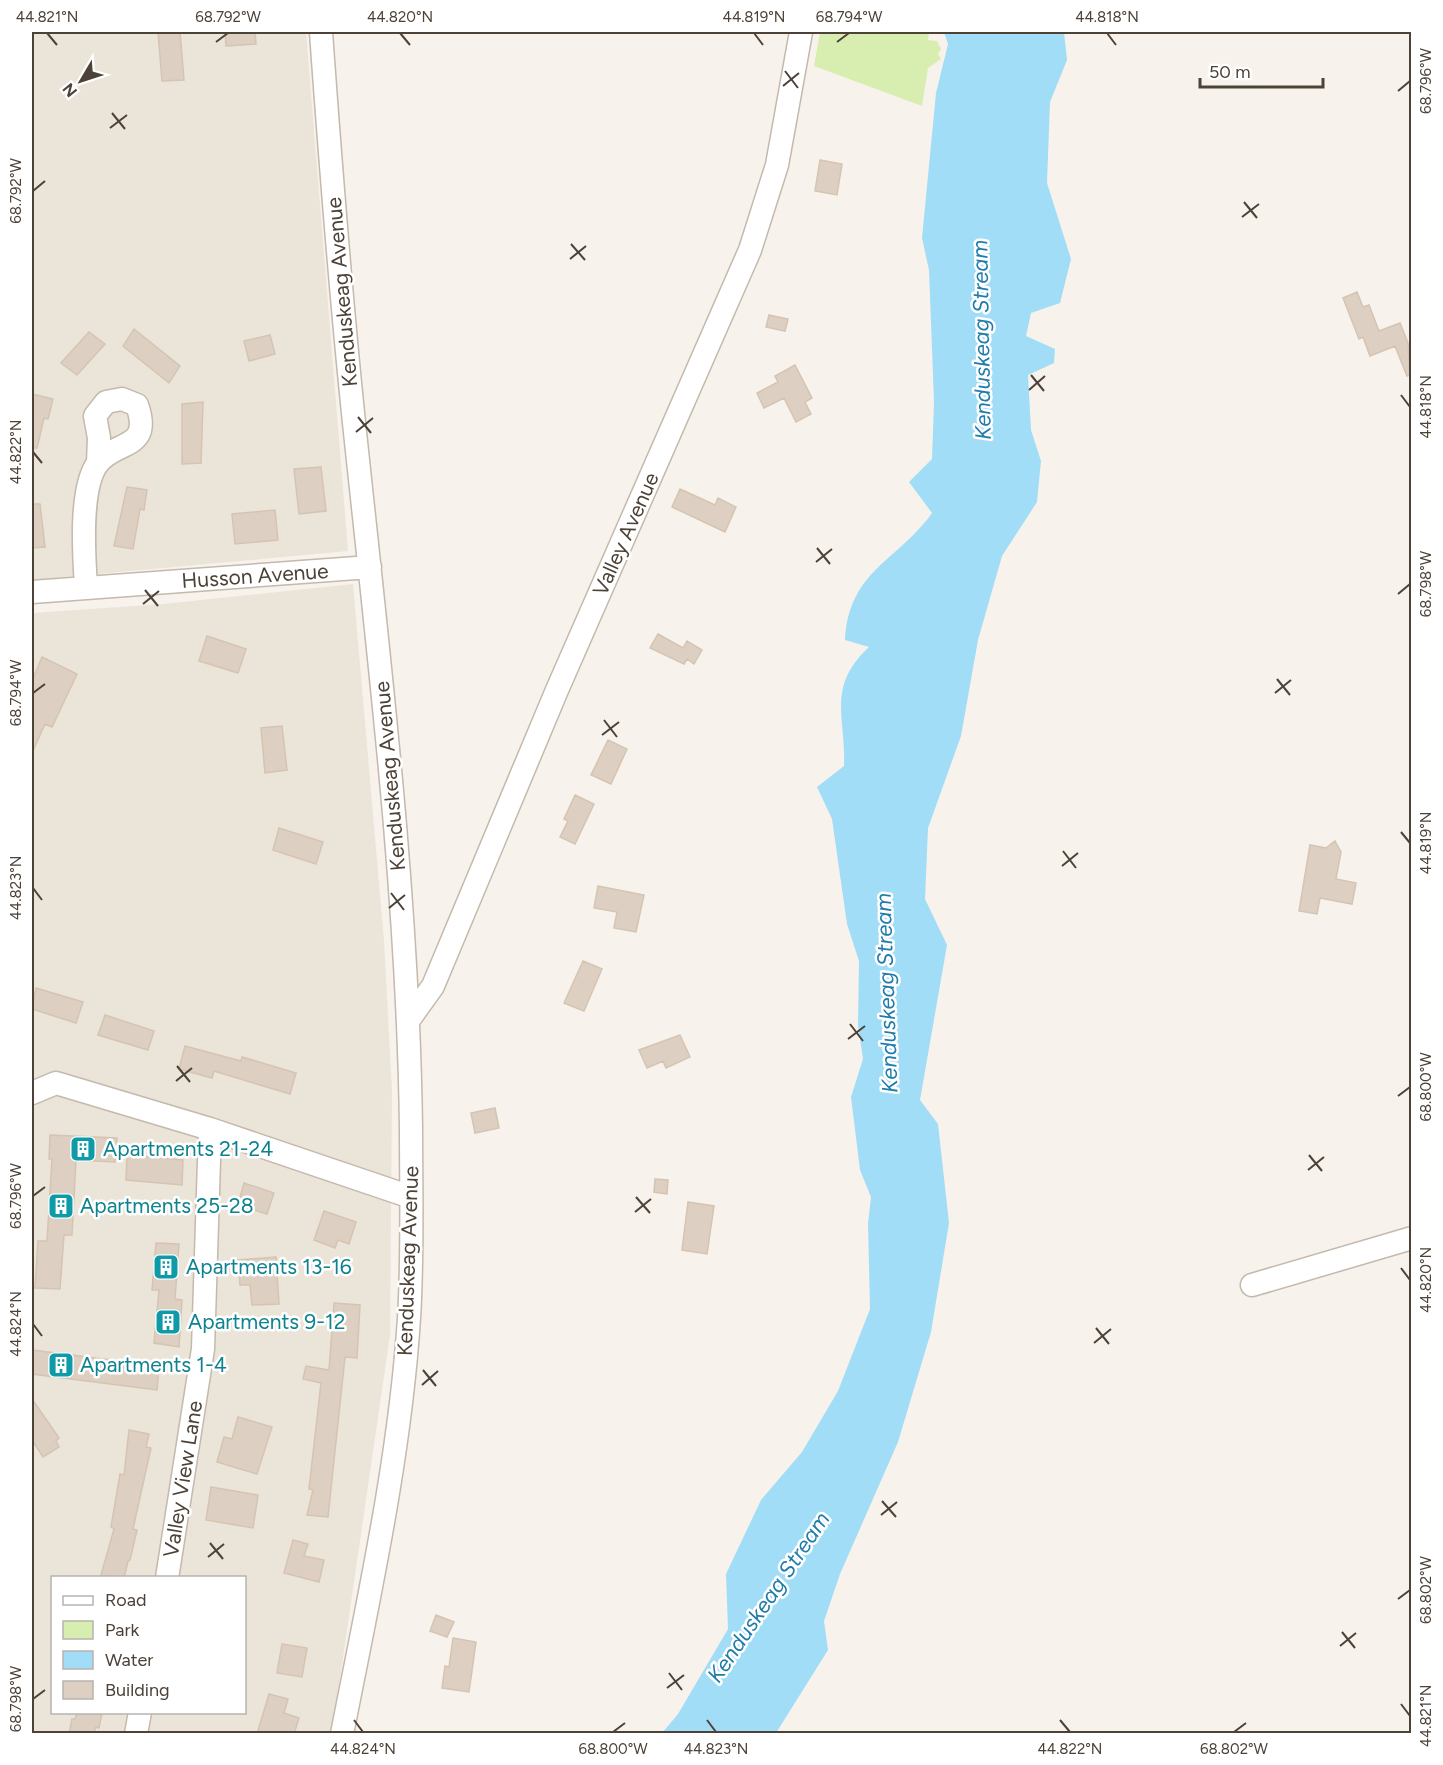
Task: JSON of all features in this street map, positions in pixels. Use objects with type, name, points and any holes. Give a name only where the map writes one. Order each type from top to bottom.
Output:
[{"type":"street","name":"Kenduskeag Avenue","points":[[321,32],[340,288],[387,722],[408,1021],[411,1197],[409,1305],[399,1413],[376,1559],[342,1734]]},
{"type":"street","name":"Valley Avenue","points":[[408,1021],[433,986],[557,690],[750,250],[777,165],[801,32]]},
{"type":"street","points":[[86,587],[83,539],[87,496],[98,463]]},
{"type":"street","name":"Husson Avenue","points":[[32,592],[370,567]]},
{"type":"street","points":[[32,1093],[56,1083],[210,1129],[411,1197]]},
{"type":"street","name":"Valley View Lane","points":[[167,1576],[203,1349],[210,1129]]},
{"type":"street","points":[[1252,1285],[1412,1238]]},
{"type":"street","points":[[136,1734],[140,1714]]},
{"type":"shaded area","points":[[32,32],[306,32],[348,551],[32,580]]},
{"type":"shaded area","points":[[353,584],[384,941],[392,1091],[390,1335],[332,1733],[32,1734],[32,613],[163,604]]},
{"type":"green space","points":[[820,32],[929,32],[928,40],[937,41],[941,49],[938,54],[941,59],[928,68],[922,106],[814,66]]},
{"type":"water","name":"Kenduskeag Stream","points":[[944,32],[1064,32],[1067,60],[1050,102],[1047,183],[1071,259],[1060,303],[1031,313],[1026,336],[1055,349],[1054,363],[1028,375],[1031,430],[1041,461],[1037,502],[1002,556],[978,640],[961,736],[928,828],[925,899],[947,945],[920,1100],[938,1124],[949,1223],[931,1332],[898,1442],[840,1574],[824,1621],[828,1650],[776,1733],[662,1733],[678,1714],[728,1629],[726,1574],[761,1500],[802,1452],[838,1391],[870,1309],[868,1224],[871,1197],[860,1170],[851,1097],[863,1059],[858,1025],[859,961],[847,924],[832,819],[817,787],[844,766],[841,717],[843,689],[847,676],[869,647],[845,640],[848,616],[865,582],[919,529],[932,513],[909,482],[932,459],[934,402],[929,270],[922,238],[936,93],[948,44]]},
{"type":"building","points":[[158,32],[180,32],[184,80],[162,81]]},
{"type":"building","points":[[225,32],[255,32],[256,44],[226,46]]},
{"type":"building","points":[[820,160],[842,164],[837,195],[815,191]]},
{"type":"building","points":[[1357,292],[1363,307],[1369,305],[1379,331],[1400,323],[1408,343],[1410,375],[1407,376],[1395,346],[1370,356],[1363,337],[1359,339],[1343,298]]},
{"type":"building","points":[[769,315],[788,319],[785,331],[766,327]]},
{"type":"building","points":[[134,329],[180,366],[169,383],[123,346]]},
{"type":"building","points":[[89,332],[105,344],[77,375],[61,363]]},
{"type":"building","points":[[270,335],[275,354],[249,361],[244,341]]},
{"type":"building","points":[[795,365],[812,398],[805,402],[811,414],[796,422],[784,398],[764,408],[757,393],[778,382],[775,376]]},
{"type":"building","points":[[32,394],[53,399],[48,419],[44,418],[37,448],[32,448]]},
{"type":"building","points":[[203,402],[201,463],[182,464],[182,404]]},
{"type":"building","points":[[321,467],[326,511],[299,514],[294,469]]},
{"type":"building","points":[[127,487],[147,490],[144,510],[140,509],[133,549],[114,546]]},
{"type":"building","points":[[680,489],[715,505],[718,498],[736,507],[725,532],[672,507]]},
{"type":"building","points":[[32,504],[40,504],[45,547],[32,548]]},
{"type":"building","points":[[275,510],[278,540],[235,544],[232,514]]},
{"type":"building","points":[[658,634],[683,648],[687,641],[702,650],[694,664],[687,659],[684,664],[650,648]]},
{"type":"building","points":[[207,636],[246,649],[238,673],[199,661]]},
{"type":"building","points":[[42,657],[77,674],[52,727],[45,724],[32,753],[32,681]]},
{"type":"building","points":[[282,726],[287,770],[265,773],[261,728]]},
{"type":"building","points":[[608,740],[627,749],[611,784],[591,775]]},
{"type":"building","points":[[575,795],[594,804],[575,844],[560,837],[568,821],[564,819]]},
{"type":"building","points":[[279,828],[323,842],[316,864],[273,850]]},
{"type":"building","points":[[1335,841],[1341,852],[1336,879],[1356,883],[1352,904],[1320,898],[1317,914],[1299,911],[1310,845],[1326,848]]},
{"type":"building","points":[[598,886],[644,895],[636,932],[614,928],[617,912],[594,908]]},
{"type":"building","points":[[583,961],[602,969],[584,1011],[564,1003]]},
{"type":"building","points":[[36,988],[83,1002],[76,1023],[32,1009]]},
{"type":"building","points":[[105,1015],[154,1031],[148,1050],[98,1035]]},
{"type":"building","points":[[680,1035],[690,1057],[666,1068],[663,1061],[647,1068],[639,1050]]},
{"type":"building","points":[[185,1046],[241,1061],[242,1057],[296,1073],[290,1094],[214,1071],[212,1078],[179,1069]]},
{"type":"building","points":[[495,1108],[499,1128],[475,1133],[471,1113]]},
{"type":"building","points":[[50,1135],[117,1138],[115,1162],[76,1160],[72,1235],[64,1235],[60,1289],[35,1288],[38,1241],[47,1241],[52,1159],[49,1159]]},
{"type":"building","points":[[127,1155],[183,1160],[182,1185],[126,1180]]},
{"type":"building","points":[[655,1179],[668,1180],[667,1194],[654,1192]]},
{"type":"building","points":[[244,1183],[274,1193],[267,1214],[238,1205]]},
{"type":"building","points":[[688,1202],[714,1206],[707,1254],[682,1250]]},
{"type":"building","points":[[324,1211],[356,1222],[349,1244],[338,1240],[335,1248],[314,1240]]},
{"type":"building","points":[[156,1243],[179,1244],[175,1299],[182,1300],[179,1347],[154,1343],[159,1290],[152,1290]]},
{"type":"building","points":[[276,1257],[279,1304],[252,1305],[250,1285],[240,1285],[238,1260]]},
{"type":"building","points":[[334,1303],[360,1305],[357,1358],[345,1357],[328,1517],[307,1515],[313,1490],[309,1489],[321,1383],[303,1379],[306,1366],[329,1370]]},
{"type":"building","points":[[32,1350],[159,1366],[157,1390],[32,1374]]},
{"type":"building","points":[[32,1399],[59,1438],[56,1441],[59,1447],[43,1457],[32,1440]]},
{"type":"building","points":[[238,1417],[272,1427],[257,1474],[217,1462],[224,1437],[232,1439]]},
{"type":"building","points":[[129,1430],[149,1434],[146,1447],[151,1448],[133,1529],[137,1530],[130,1560],[124,1576],[104,1576],[101,1575],[114,1529],[111,1527],[120,1474],[124,1475]]},
{"type":"building","points":[[211,1487],[258,1495],[253,1528],[206,1520]]},
{"type":"building","points":[[293,1540],[308,1544],[304,1556],[324,1560],[319,1582],[284,1573]]},
{"type":"building","points":[[436,1615],[454,1622],[447,1637],[430,1631]]},
{"type":"building","points":[[453,1638],[476,1642],[469,1692],[442,1688],[445,1666],[449,1667]]},
{"type":"building","points":[[282,1644],[307,1648],[302,1677],[277,1673]]},
{"type":"building","points":[[269,1694],[288,1699],[284,1713],[299,1718],[294,1734],[257,1734]]},
{"type":"building","points":[[77,1714],[102,1714],[99,1728],[96,1727],[94,1734],[69,1734],[72,1719],[75,1719]]},
{"type":"place","name":"Apartments 21-24","points":[[83,1149]]},
{"type":"place","name":"Apartments 25-28","points":[[61,1206]]},
{"type":"place","name":"Apartments 13-16","points":[[166,1267]]},
{"type":"place","name":"Apartments 9-12","points":[[168,1322]]},
{"type":"place","name":"Apartments 1-4","points":[[61,1365]]}]
